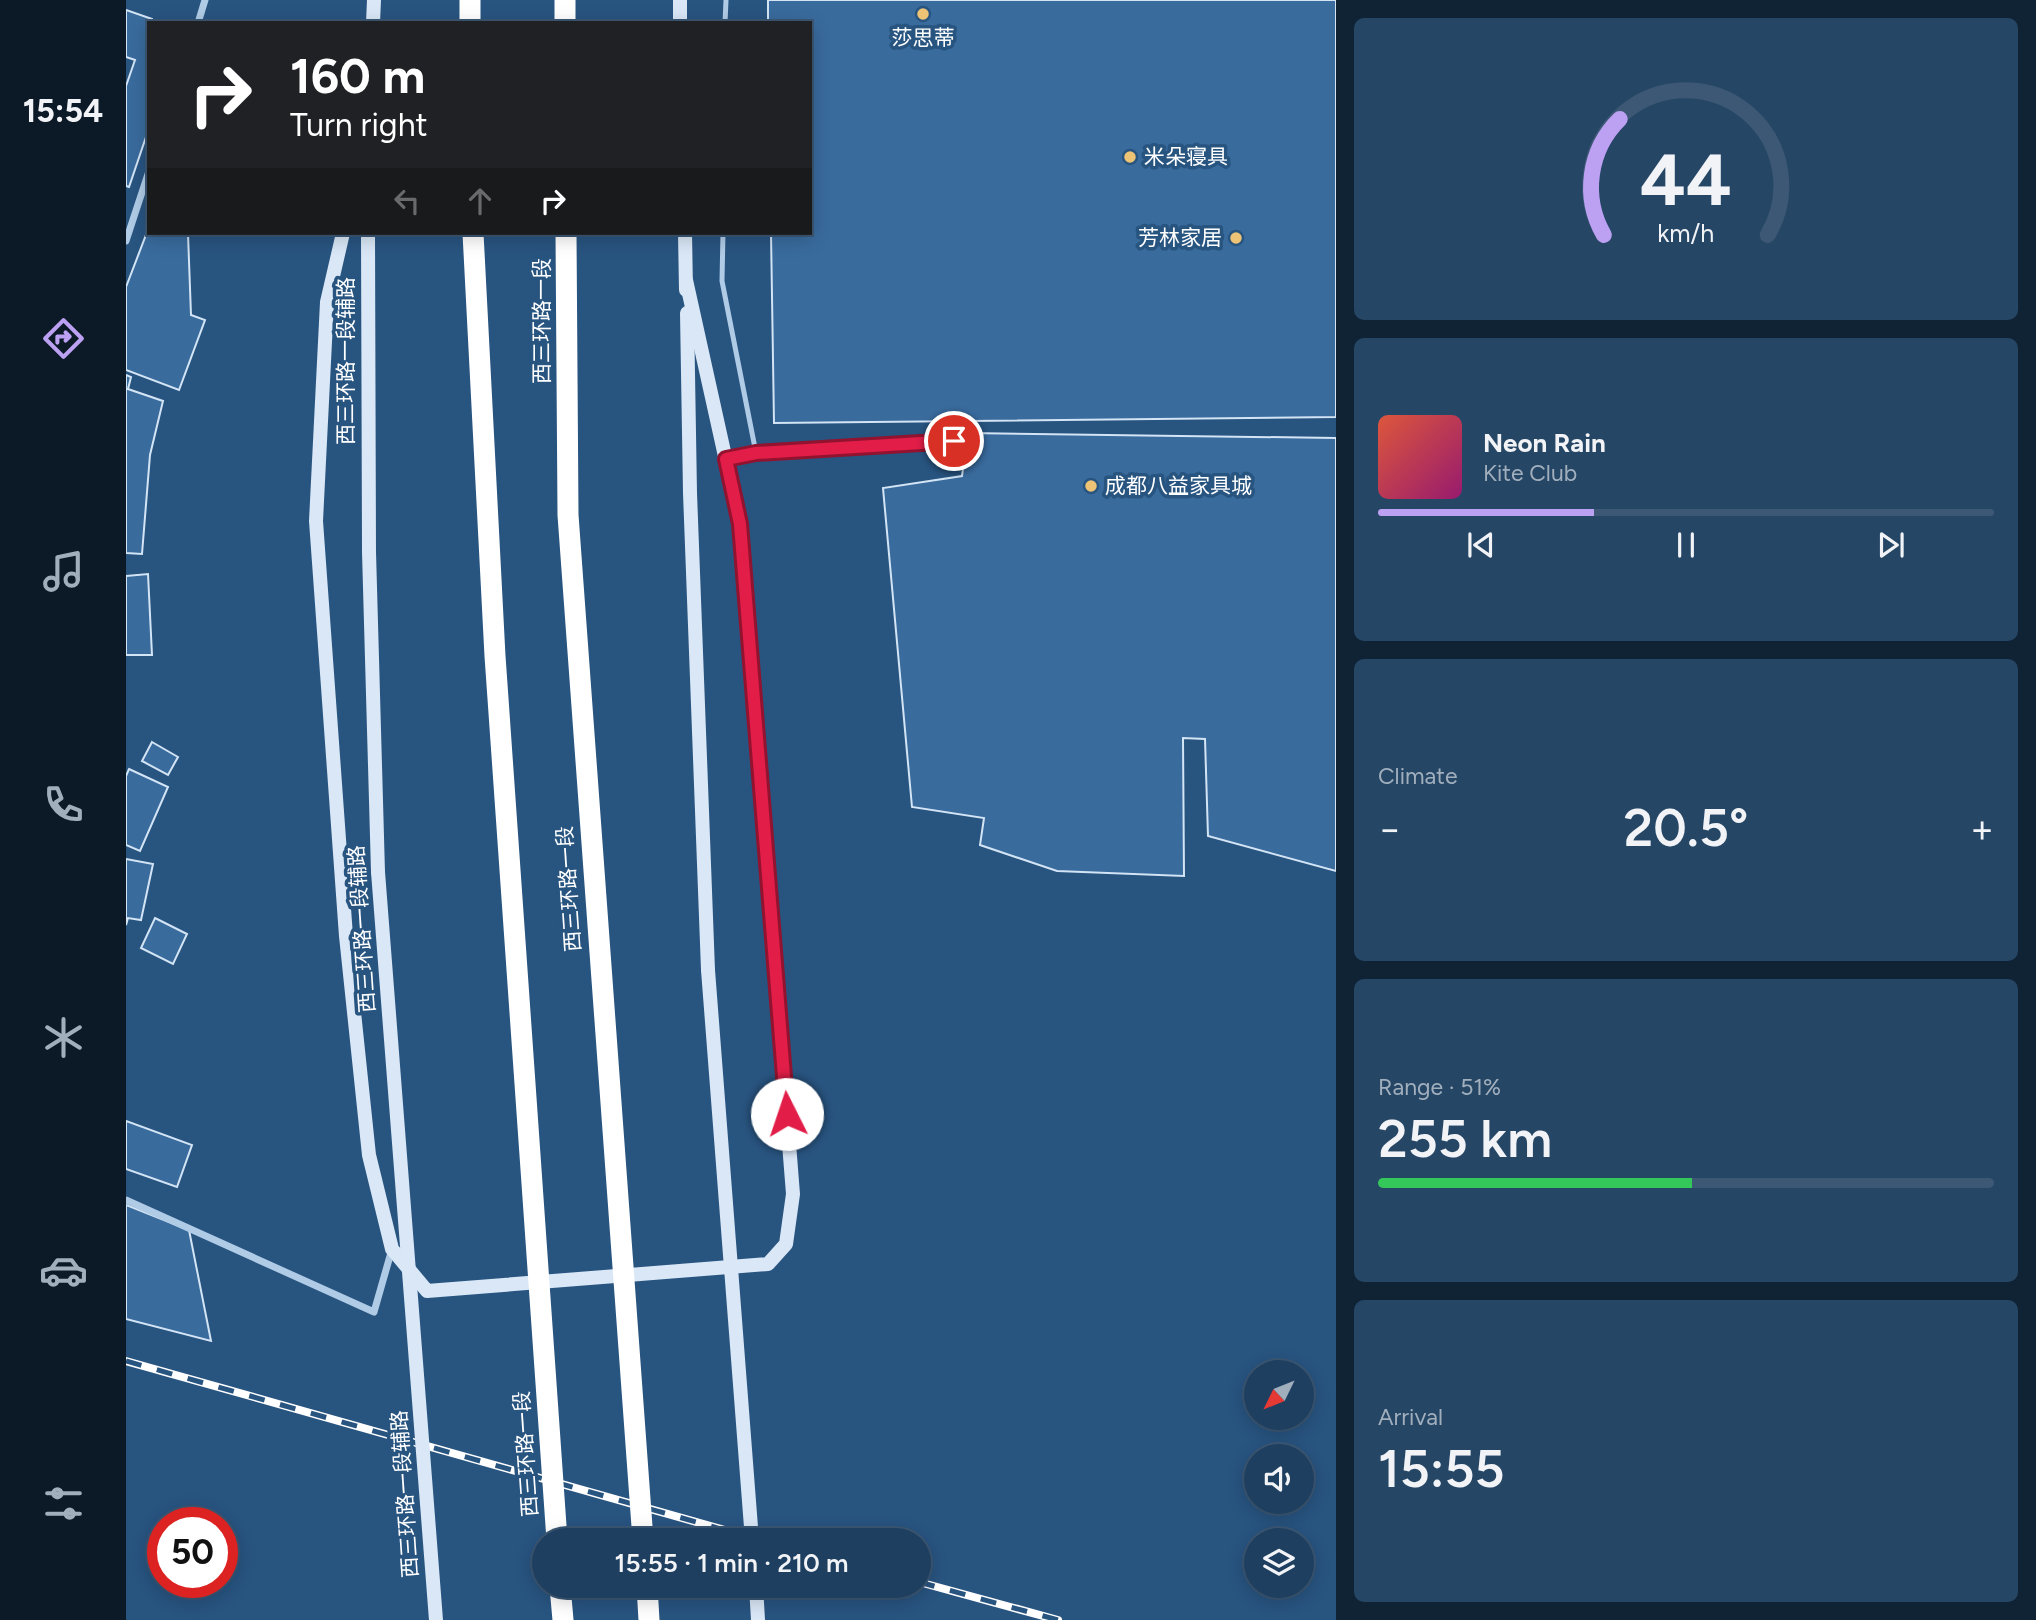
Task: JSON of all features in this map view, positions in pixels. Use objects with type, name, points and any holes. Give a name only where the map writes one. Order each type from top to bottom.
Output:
[{"type":"highway","points":[[470,0],[470,21]]},
{"type":"highway","points":[[565,0],[565,21]]},
{"type":"highway","name":"西三环路一段","points":[[473,235],[495,656],[556,1528]]},
{"type":"highway","name":"西三环路一段","points":[[566,235],[568,515],[642,1528]]},
{"type":"highway","points":[[561,1598],[563,1620]]},
{"type":"highway","points":[[648,1598],[649,1620]]},
{"type":"main road","points":[[373,21],[374,0]]},
{"type":"main road","points":[[680,0],[680,21]]},
{"type":"main road","points":[[343,235],[327,302],[316,521],[346,936],[369,1155],[392,1248],[427,1291],[768,1264],[786,1244],[793,1194],[740,524],[686,280]]},
{"type":"main road","name":"西三环路一段辅路","points":[[368,235],[369,552],[378,872],[436,1620]]},
{"type":"main road","points":[[685,235],[690,493],[708,970],[751,1528]]},
{"type":"main road","points":[[757,1598],[758,1620]]},
{"type":"street","points":[[199,21],[205,0]]},
{"type":"street","points":[[126,241],[147,177]]},
{"type":"street","points":[[126,1200],[374,1312],[392,1248]]},
{"type":"lane","points":[[725,21],[726,0]]},
{"type":"lane","points":[[723,235],[722,281],[756,453]]},
{"type":"lane","points":[[726,459],[756,453],[954,441]]},
{"type":"building","points":[[768,0],[1336,0],[1336,417],[774,423],[771,235],[812,235],[812,21],[768,21]]},
{"type":"building","points":[[126,10],[152,19],[147,21],[147,134],[129,187],[126,186],[126,86],[135,60],[126,57]]},
{"type":"building","points":[[147,232],[147,235],[188,235],[191,315],[205,320],[179,390],[126,370],[126,287]]},
{"type":"building","points":[[126,375],[131,377],[128,389],[163,401],[150,455],[142,554],[126,553]]},
{"type":"building","points":[[968,433],[1336,438],[1336,871],[1208,836],[1205,739],[1183,738],[1184,876],[1057,871],[980,845],[984,818],[912,807],[883,488],[962,476]]},
{"type":"building","points":[[148,574],[152,655],[126,655],[126,576]]},
{"type":"building","points":[[152,742],[178,757],[168,775],[142,761]]},
{"type":"building","points":[[129,769],[168,787],[140,851],[126,845],[126,776]]},
{"type":"building","points":[[126,859],[153,864],[141,920],[128,918],[126,925]]},
{"type":"building","points":[[155,918],[187,934],[173,964],[141,948]]},
{"type":"building","points":[[126,1121],[192,1145],[177,1187],[126,1169]]},
{"type":"building","points":[[126,1205],[189,1230],[211,1341],[126,1319]]},
{"type":"railway","points":[[126,1361],[717,1528]]},
{"type":"railway","points":[[931,1585],[1058,1620]]},
{"type":"place","name":"莎思蒂","points":[[923,14]]},
{"type":"place","name":"米朵寝具","points":[[1130,157]]},
{"type":"place","name":"芳林家居","points":[[1236,238]]},
{"type":"place","name":"成都八益家具城","points":[[1091,486]]},
{"type":"route","points":[[787,1114],[740,524],[726,459],[756,453],[954,441]]}]
